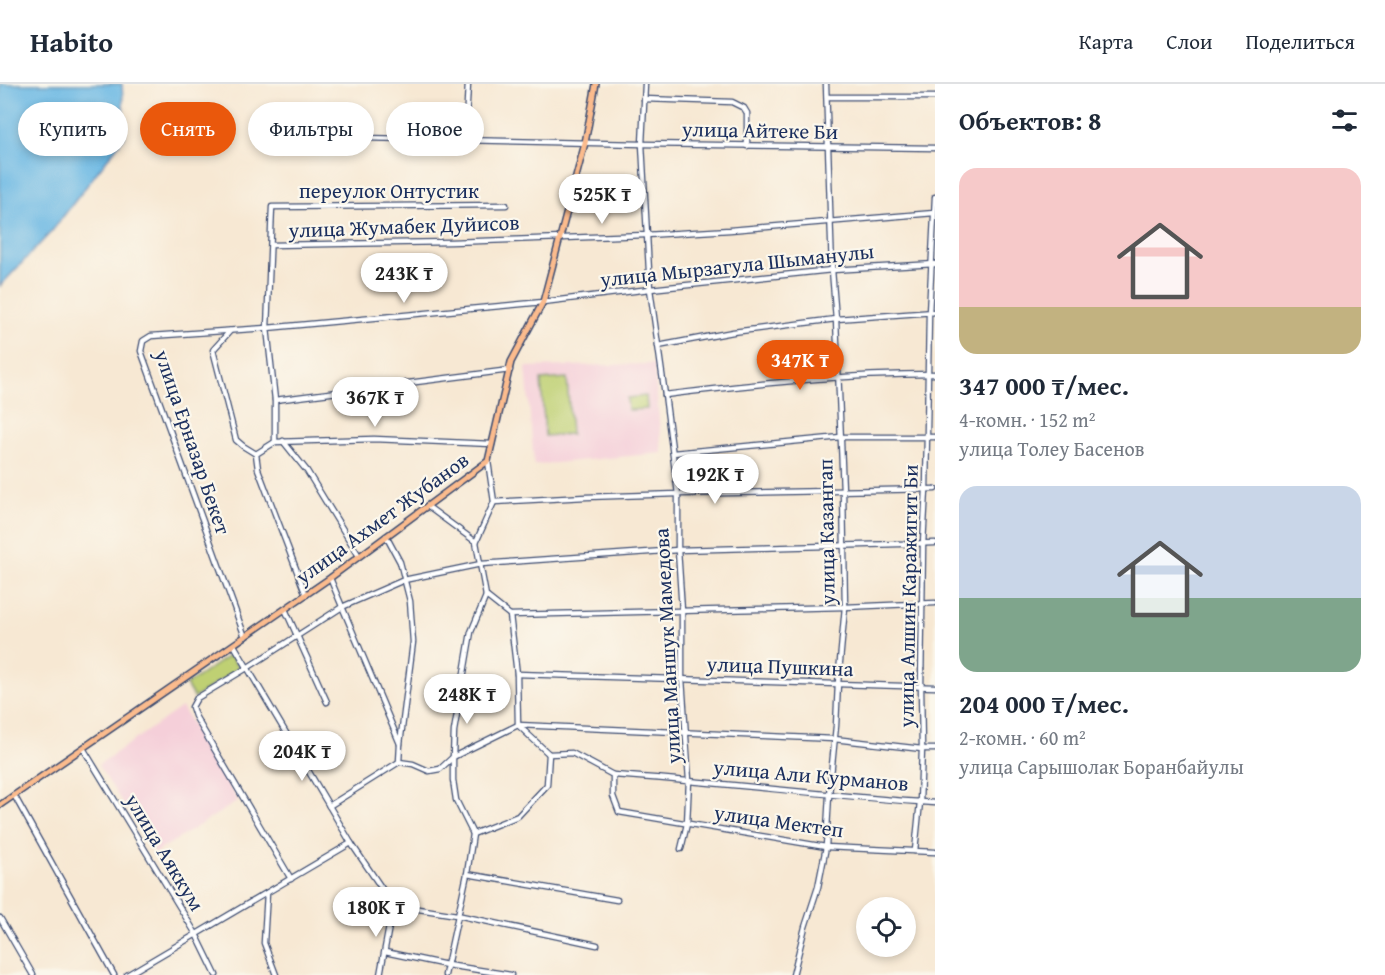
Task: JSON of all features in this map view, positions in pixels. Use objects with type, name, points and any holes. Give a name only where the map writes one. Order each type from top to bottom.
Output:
[{"type":"main road","name":"улица Ахмет Жубанов","points":[[0,805],[306,595],[488,461],[511,362],[543,302],[585,143],[596,84]]},
{"type":"street","points":[[467,102],[468,84]]},
{"type":"street","name":"улица Маншук Мамедова","points":[[645,84],[642,144],[650,289],[678,494],[682,679],[689,780],[687,824],[681,849]]},
{"type":"street","name":"улица Казангап","points":[[794,975],[805,927],[818,887],[826,847],[845,607],[843,491],[826,84]]},
{"type":"street","points":[[827,97],[935,97]]},
{"type":"street","points":[[644,99],[732,102],[744,108],[747,113],[747,146]]},
{"type":"street","name":"улица Айтеке Би","points":[[484,141],[935,148]]},
{"type":"street","name":"улица Алшин Каражигит Би","points":[[915,851],[922,748],[923,544],[935,197]]},
{"type":"street","name":"переулок Онтустик","points":[[271,246],[272,207],[506,206]]},
{"type":"street","name":"улица Жумабек Дуйисов","points":[[271,246],[646,235],[934,213]]},
{"type":"street","points":[[271,246],[267,328],[275,400],[275,441]]},
{"type":"street","name":"улица Мырзагула Шыманулы","points":[[267,328],[543,302],[832,270],[933,265]]},
{"type":"street","points":[[658,346],[733,332],[836,319],[932,313]]},
{"type":"street","name":"улица Ерназар Бекет","points":[[245,637],[141,351],[143,341],[151,336],[267,328]]},
{"type":"street","points":[[230,331],[213,350],[236,440],[256,454]]},
{"type":"street","points":[[275,400],[510,370]]},
{"type":"street","points":[[665,395],[768,382],[935,374]]},
{"type":"street","points":[[672,453],[841,437],[935,437]]},
{"type":"street","points":[[256,454],[275,441],[374,439],[492,444]]},
{"type":"street","points":[[283,441],[307,471],[359,556]]},
{"type":"street","points":[[256,454],[258,469],[306,595]]},
{"type":"street","points":[[445,975],[467,874],[473,834],[456,800],[453,780],[454,731],[471,632],[486,596],[476,542],[494,502],[488,461]]},
{"type":"street","points":[[494,502],[678,494],[935,489]]},
{"type":"street","points":[[427,506],[476,542]]},
{"type":"street","points":[[386,536],[400,561],[410,602],[413,642],[399,762]]},
{"type":"street","points":[[291,879],[195,716],[192,707],[197,698],[342,607],[404,580],[481,564],[678,550],[935,543]]},
{"type":"street","points":[[330,578],[400,744]]},
{"type":"street","points":[[486,596],[510,615],[935,603]]},
{"type":"street","points":[[285,609],[327,702]]},
{"type":"street","points":[[510,615],[517,674],[518,725],[549,754],[572,753],[613,775]]},
{"type":"street","points":[[234,645],[351,843],[393,905],[380,975]]},
{"type":"street","name":"улица Пушкина","points":[[517,674],[935,687]]},
{"type":"street","points":[[329,806],[399,762],[413,764],[429,771],[440,769],[453,757],[518,725],[834,739],[935,749]]},
{"type":"street","name":"улица Аяккум","points":[[83,747],[196,934],[216,975]]},
{"type":"street","points":[[473,834],[518,816],[547,785],[549,754]]},
{"type":"street","name":"улица Али Курманов","points":[[613,775],[935,803]]},
{"type":"street","name":"улица Мектеп","points":[[613,775],[613,796],[619,812],[826,847],[935,852]]},
{"type":"street","points":[[14,795],[114,975]]},
{"type":"street","points":[[127,975],[351,843]]},
{"type":"street","points":[[467,874],[617,900]]},
{"type":"street","points":[[267,893],[264,943],[276,975]]},
{"type":"street","points":[[393,905],[457,915],[597,945]]},
{"type":"street","points":[[0,918],[33,975]]},
{"type":"street","points":[[385,952],[511,975]]},
{"type":"shaded area","points":[[654,364],[662,453],[534,465],[526,367]]},
{"type":"shaded area","points":[[182,707],[238,801],[155,853],[98,765]]},
{"type":"green space","points":[[567,378],[571,434],[545,436],[541,380]]},
{"type":"green space","points":[[646,396],[647,409],[628,410],[627,398]]},
{"type":"green space","points":[[230,655],[239,668],[194,698],[186,685]]},
{"type":"water","points":[[0,84],[122,84],[123,102],[18,102],[18,156],[110,156],[52,231],[0,286]]}]
